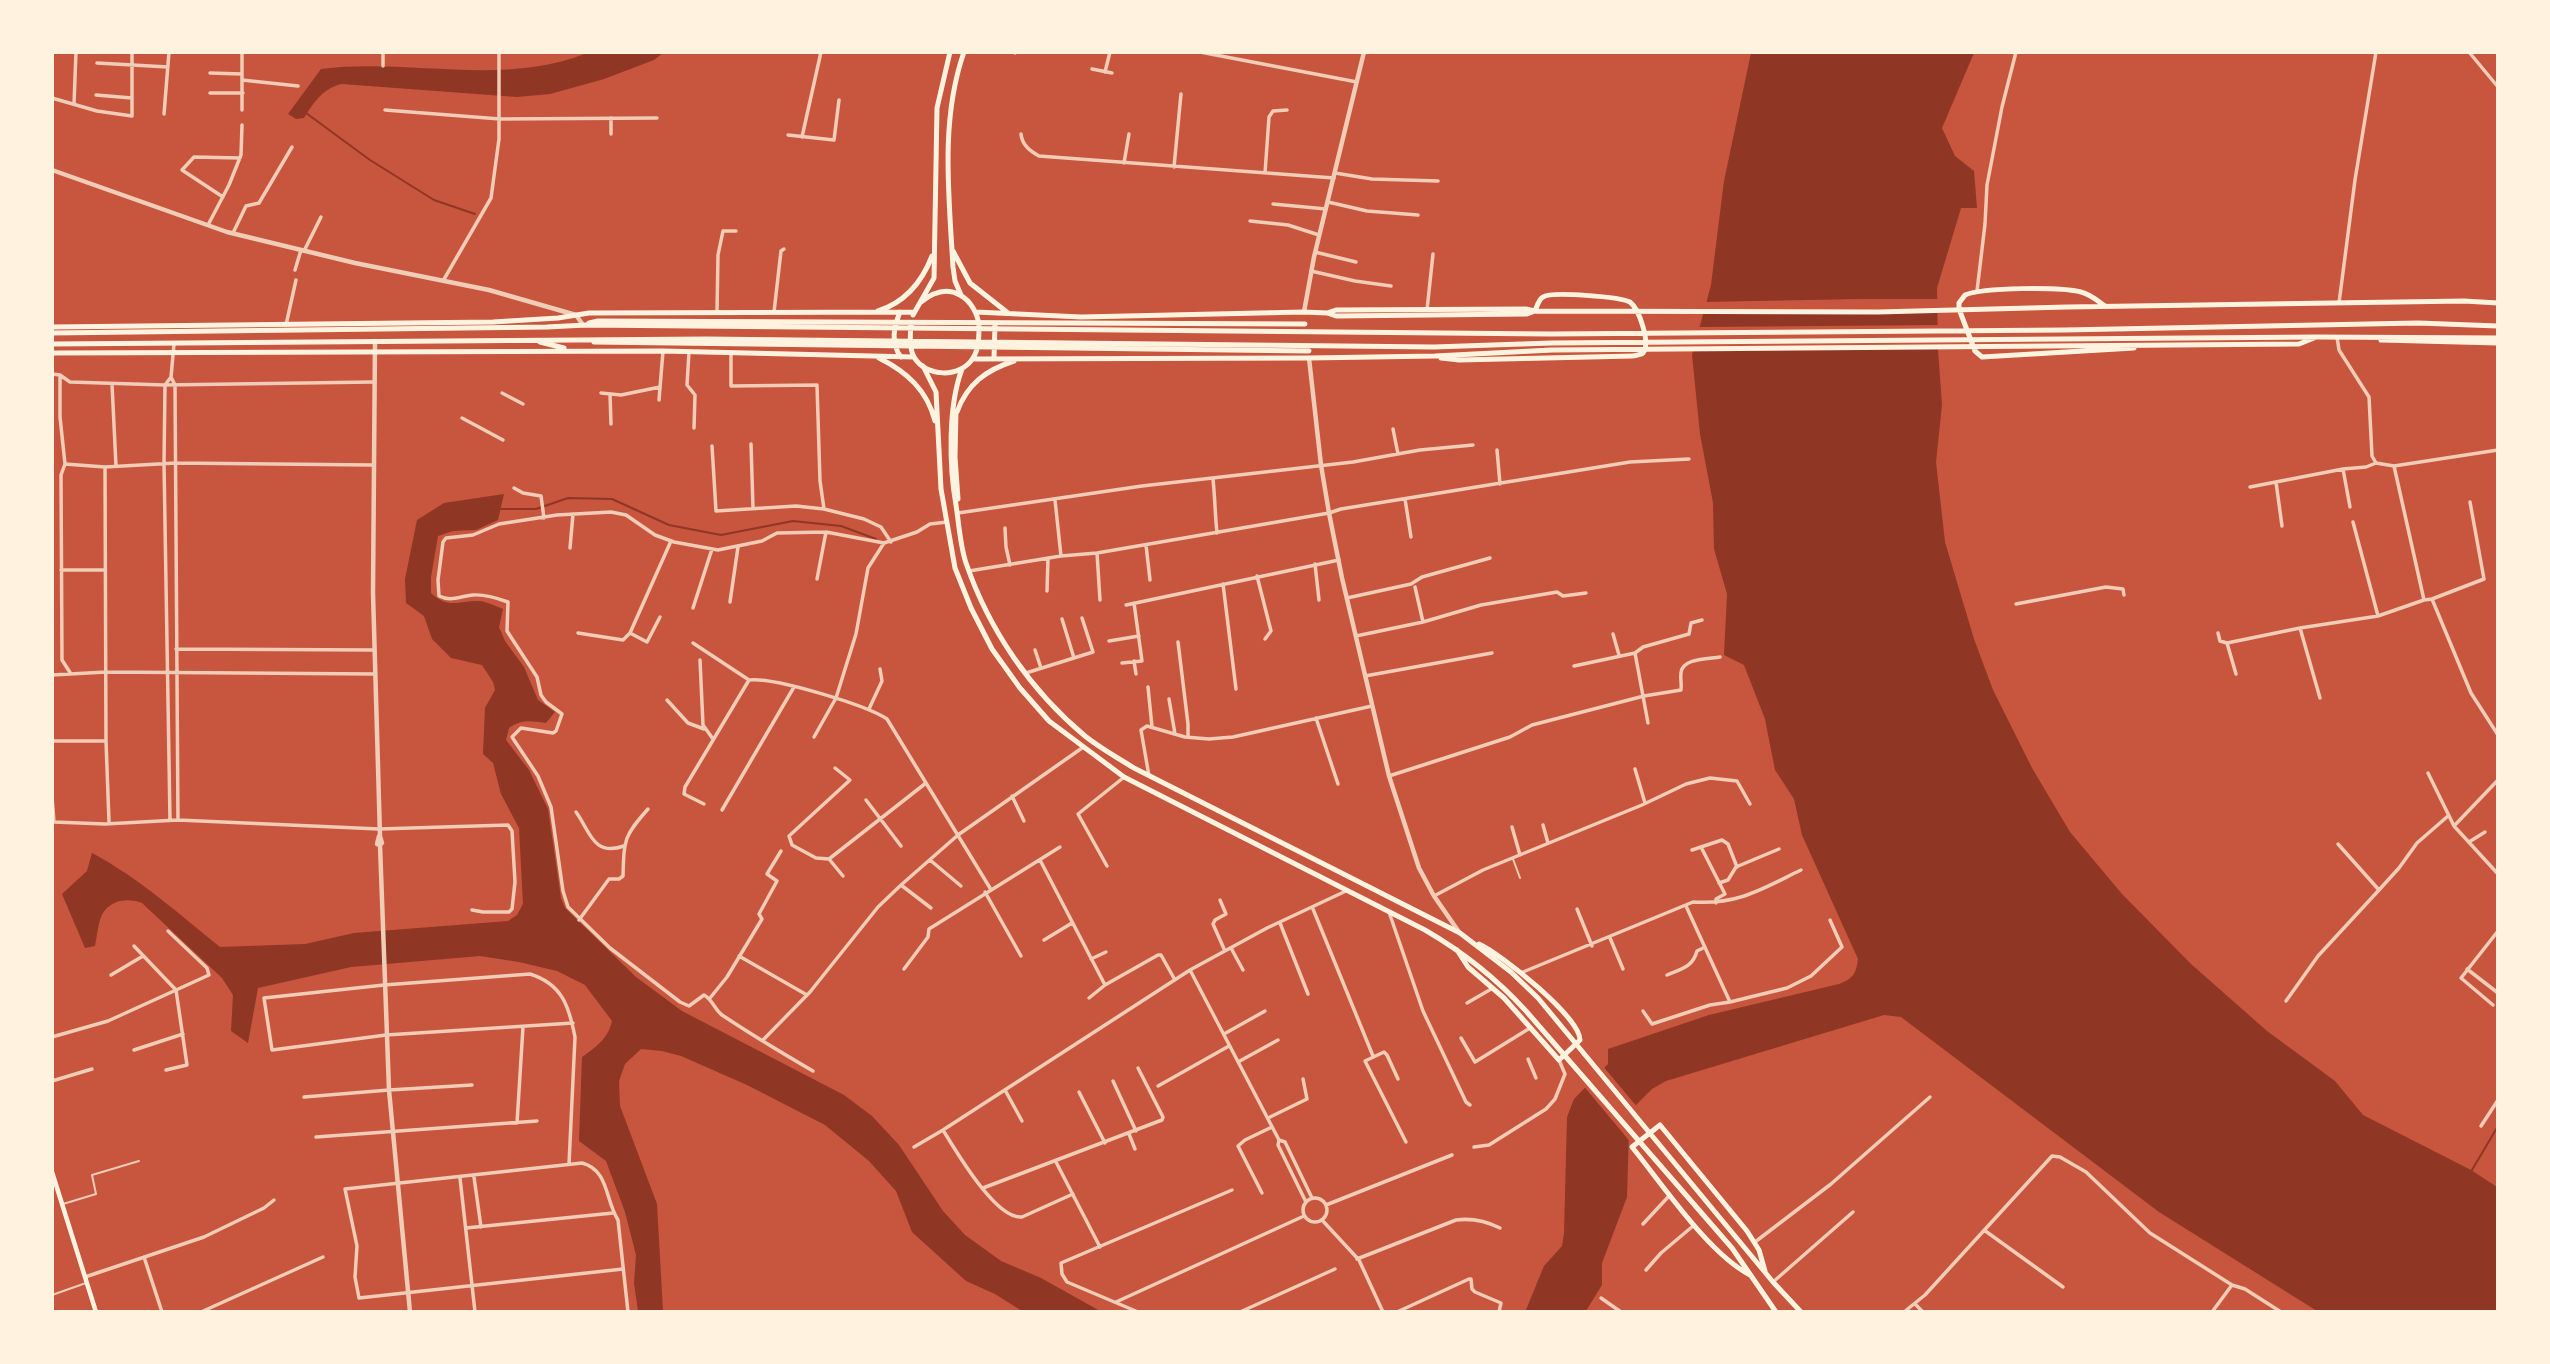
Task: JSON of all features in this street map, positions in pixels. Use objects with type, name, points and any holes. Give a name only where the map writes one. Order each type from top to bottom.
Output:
[{"type":"highway","points":[[950,52],[937,108],[934,278],[914,312],[910,340],[914,357],[923,366],[935,388],[941,489],[955,568],[992,649],[1020,688],[1049,721],[1124,777],[1457,948],[1505,988],[1732,1248],[1776,1311]]},
{"type":"highway","points":[[961,295],[954,276],[952,249],[950,107],[964,52]]},
{"type":"highway","points":[[873,313],[892,306],[919,284],[935,249]]},
{"type":"highway","points":[[952,249],[970,283],[1010,315]]},
{"type":"highway","points":[[2105,306],[2089,295],[2074,291],[1977,291],[1965,295],[1961,300],[1959,313],[1978,355],[1985,357],[2106,351],[2146,345]]},
{"type":"highway","points":[[920,302],[941,292],[961,295],[970,302],[976,313],[978,333],[973,359],[962,369],[955,387],[957,511],[965,560],[980,600],[1003,643],[1055,709],[1087,738],[1149,776],[1460,933],[1511,972],[1538,998],[1773,1282],[1801,1311]]},
{"type":"highway","points":[[976,313],[1081,317],[1304,312],[1336,316],[1527,314],[1535,311],[1540,300],[1548,295],[1619,298],[1637,309],[1645,342],[1643,353],[1633,356],[1459,360],[1435,356]]},
{"type":"highway","points":[[1327,313],[1336,310],[1526,309],[1839,313],[2105,306],[2463,301],[2497,303]]},
{"type":"highway","points":[[52,332],[493,322],[589,313],[914,312]]},
{"type":"highway","points":[[1304,312],[1305,328]]},
{"type":"highway","points":[[900,313],[894,332],[895,348],[901,357]]},
{"type":"highway","points":[[989,313],[996,329],[994,358]]},
{"type":"highway","points":[[547,327],[558,318]]},
{"type":"highway","points":[[52,327],[547,327],[704,323],[1305,328],[1550,334],[2064,330],[2418,323],[2497,326]]},
{"type":"highway","points":[[973,359],[1434,347],[2066,342],[2317,337],[2497,341]]},
{"type":"highway","points":[[2066,342],[2146,345],[2299,344],[2317,337]]},
{"type":"highway","points":[[52,344],[588,339],[1172,348],[1413,357],[1551,346]]},
{"type":"highway","points":[[574,351],[588,339]]},
{"type":"highway","points":[[533,341],[574,351]]},
{"type":"highway","points":[[1413,357],[1434,347]]},
{"type":"highway","points":[[52,354],[663,351],[914,357]]},
{"type":"highway","points":[[877,357],[905,373],[921,389],[930,406],[938,434]]},
{"type":"highway","points":[[954,412],[980,376],[1020,358]]},
{"type":"highway","points":[[923,366],[941,373],[962,369]]},
{"type":"highway","points":[[1457,948],[1462,961],[1493,988],[1559,1060],[1578,1043],[1580,1034],[1577,1027],[1523,972],[1486,947],[1470,940]]},
{"type":"highway","points":[[1750,1275],[1728,1260],[1632,1147],[1660,1125],[1755,1242],[1765,1272]]},
{"type":"main road","points":[[52,1172],[96,1311]]},
{"type":"street","points":[[74,104],[76,52]]},
{"type":"street","points":[[52,97],[97,111],[132,116],[132,52]]},
{"type":"street","points":[[164,114],[169,52]]},
{"type":"street","points":[[242,52],[242,110]]},
{"type":"street","points":[[383,52],[383,65]]},
{"type":"street","points":[[443,281],[491,198],[499,139],[499,52]]},
{"type":"street","points":[[802,137],[821,52]]},
{"type":"street","points":[[1105,72],[1110,52]]},
{"type":"street","points":[[1200,52],[1357,82]]},
{"type":"street","points":[[1304,312],[1315,252],[1364,52]]},
{"type":"street","points":[[1977,291],[1987,185],[2016,52]]},
{"type":"street","points":[[2339,304],[2376,52]]},
{"type":"street","points":[[2469,52],[2497,87]]},
{"type":"street","points":[[97,64],[168,67]]},
{"type":"street","points":[[1092,69],[1112,73]]},
{"type":"street","points":[[210,73],[298,86]]},
{"type":"street","points":[[210,93],[243,93]]},
{"type":"street","points":[[1174,167],[1181,94]]},
{"type":"street","points":[[96,95],[132,98]]},
{"type":"street","points":[[788,135],[834,140],[839,100]]},
{"type":"street","points":[[385,110],[500,119],[657,118]]},
{"type":"street","points":[[1265,173],[1269,117],[1273,111],[1287,110]]},
{"type":"street","points":[[611,118],[611,134]]},
{"type":"street","points":[[208,225],[240,158],[242,125]]},
{"type":"street","points":[[1021,134],[1021,140],[1038,156],[1265,173],[1438,181]]},
{"type":"street","points":[[1124,163],[1129,134]]},
{"type":"street","points":[[233,233],[246,206],[258,203],[292,147]]},
{"type":"street","points":[[223,197],[182,170],[194,157],[240,158]]},
{"type":"street","points":[[52,170],[233,233],[489,290],[576,315],[585,325]]},
{"type":"street","points":[[1328,202],[1367,211],[1418,215]]},
{"type":"street","points":[[1273,204],[1326,209]]},
{"type":"street","points":[[296,270],[302,250],[321,217]]},
{"type":"street","points":[[1250,221],[1287,225],[1319,235]]},
{"type":"street","points":[[717,312],[718,255],[723,231],[736,231]]},
{"type":"street","points":[[774,312],[779,261],[784,249]]},
{"type":"street","points":[[1315,252],[1356,262]]},
{"type":"street","points":[[1427,310],[1433,254]]},
{"type":"street","points":[[1311,271],[1391,286]]},
{"type":"street","points":[[286,327],[296,280]]},
{"type":"street","points":[[2337,337],[2341,354],[2369,397],[2372,456],[2376,463]]},
{"type":"street","points":[[375,341],[372,465],[380,836],[377,839],[380,845],[388,1090],[410,1311]]},
{"type":"street","points":[[170,820],[164,464],[166,385],[171,377],[174,344]]},
{"type":"street","points":[[659,400],[663,351]]},
{"type":"street","points":[[689,352],[687,385],[695,395],[694,428]]},
{"type":"street","points":[[731,352],[731,386],[817,385],[820,481],[824,509]]},
{"type":"street","points":[[1309,352],[1329,513],[1389,776],[1419,868],[1434,896],[1460,933]]},
{"type":"street","points":[[52,374],[60,374],[70,382],[166,385],[373,382]]},
{"type":"street","points":[[60,374],[60,418],[65,464],[61,475],[62,660],[71,674]]},
{"type":"street","points":[[171,377],[175,385],[178,820]]},
{"type":"street","points":[[112,383],[116,466]]},
{"type":"street","points":[[601,393],[621,395],[660,387]]},
{"type":"street","points":[[502,393],[523,404]]},
{"type":"street","points":[[610,394],[611,424]]},
{"type":"street","points":[[462,418],[503,440]]},
{"type":"street","points":[[1393,429],[1398,453]]},
{"type":"street","points":[[751,444],[753,508]]},
{"type":"street","points":[[712,446],[716,511],[796,506],[824,509],[864,519],[881,527],[891,542]]},
{"type":"street","points":[[957,511],[1353,462],[1398,453],[1473,446]]},
{"type":"street","points":[[1497,450],[1500,484]]},
{"type":"street","points":[[2250,487],[2376,463],[2394,466],[2497,450]]},
{"type":"street","points":[[969,571],[1146,545],[1341,509],[1630,462],[1689,459]]},
{"type":"street","points":[[65,464],[105,467],[176,463],[372,465]]},
{"type":"street","points":[[2394,466],[2424,600]]},
{"type":"street","points":[[105,467],[109,822]]},
{"type":"street","points":[[2343,469],[2350,507]]},
{"type":"street","points":[[1213,479],[1217,533]]},
{"type":"street","points":[[2276,482],[2282,526]]},
{"type":"street","points":[[514,488],[523,494],[541,496],[544,515]]},
{"type":"street","points":[[1405,499],[1410,537]]},
{"type":"street","points":[[1055,500],[1060,556]]},
{"type":"street","points":[[2218,633],[2220,641],[2227,643],[2378,616],[2484,579],[2470,502]]},
{"type":"street","points":[[813,1070],[718,1013],[710,998],[704,995],[690,1006],[680,1002],[615,952],[568,908],[563,891],[551,807],[538,776],[512,737],[522,728],[553,733],[562,714],[541,695],[537,677],[506,631],[508,602],[483,595],[456,599],[439,596],[438,580],[444,540],[473,535],[499,524],[544,515],[611,512],[626,516],[655,535],[671,541],[712,549],[738,547],[762,541],[777,533],[826,532],[884,543],[917,532],[930,524],[947,522]]},
{"type":"street","points":[[570,548],[573,514]]},
{"type":"street","points":[[2354,522],[2378,616]]},
{"type":"street","points":[[1005,528],[1010,565]]},
{"type":"street","points":[[817,579],[826,532]]},
{"type":"street","points":[[578,633],[623,640],[630,633],[671,541]]},
{"type":"street","points":[[814,737],[836,698],[856,634],[868,568],[884,543]]},
{"type":"street","points":[[1146,545],[1150,580]]},
{"type":"street","points":[[730,602],[738,547]]},
{"type":"street","points":[[693,608],[712,549]]},
{"type":"street","points":[[1097,553],[1100,600]]},
{"type":"street","points":[[1047,591],[1048,558]]},
{"type":"street","points":[[1347,598],[1411,584],[1422,577],[1490,558]]},
{"type":"street","points":[[1126,605],[1339,559]]},
{"type":"street","points":[[1315,564],[1319,600]]},
{"type":"street","points":[[61,570],[106,570]]},
{"type":"street","points":[[1257,576],[1270,631],[1265,639]]},
{"type":"street","points":[[1223,584],[1236,689]]},
{"type":"street","points":[[1415,587],[1423,622]]},
{"type":"street","points":[[2016,604],[2106,587],[2123,589],[2124,595]]},
{"type":"street","points":[[1356,636],[1423,622],[1480,605],[1557,592],[1563,596],[1587,593]]},
{"type":"street","points":[[2432,598],[2471,693],[2497,736]]},
{"type":"street","points":[[1122,663],[1142,660],[1134,603]]},
{"type":"street","points":[[630,633],[647,642],[660,617]]},
{"type":"street","points":[[1026,673],[1093,652],[1082,618]]},
{"type":"street","points":[[1062,619],[1074,658]]},
{"type":"street","points":[[1574,666],[1634,653],[1643,647],[1689,635],[1691,623],[1702,620]]},
{"type":"street","points":[[2300,628],[2320,698]]},
{"type":"street","points":[[1613,634],[1619,655]]},
{"type":"street","points":[[1109,641],[1139,636]]},
{"type":"street","points":[[1178,642],[1188,737]]},
{"type":"street","points":[[693,643],[749,680],[794,687],[836,698],[869,709],[887,719],[990,888]]},
{"type":"street","points":[[2227,643],[2236,674]]},
{"type":"street","points":[[176,649],[374,650]]},
{"type":"street","points":[[1035,650],[1041,668]]},
{"type":"street","points":[[1365,676],[1492,653]]},
{"type":"street","points":[[1634,653],[1648,723]]},
{"type":"street","points":[[1389,776],[1510,737],[1532,725],[1644,696],[1681,690],[1683,666],[1720,657]]},
{"type":"street","points":[[700,660],[704,725],[713,739]]},
{"type":"street","points":[[1134,662],[1136,674]]},
{"type":"street","points":[[869,709],[882,681],[880,669]]},
{"type":"street","points":[[52,675],[106,672],[375,674]]},
{"type":"street","points":[[704,804],[684,794],[689,779],[749,680]]},
{"type":"street","points":[[722,810],[794,687]]},
{"type":"street","points":[[1148,687],[1152,727]]},
{"type":"street","points":[[1169,699],[1175,734]]},
{"type":"street","points":[[667,700],[688,723],[706,729]]},
{"type":"street","points":[[1149,776],[1141,730],[1147,726],[1188,737],[1233,737],[1372,706]]},
{"type":"street","points":[[1316,718],[1338,784]]},
{"type":"street","points":[[52,741],[106,741]]},
{"type":"street","points":[[763,1040],[807,995],[878,907],[901,885],[958,835],[1082,748]]},
{"type":"street","points":[[835,768],[850,780],[789,836],[792,845],[816,858],[829,859],[926,782]]},
{"type":"street","points":[[1635,769],[1645,803]]},
{"type":"street","points":[[2428,773],[2454,826],[2497,874]]},
{"type":"street","points":[[1107,866],[1078,814],[1124,777]]},
{"type":"street","points":[[1434,896],[1483,870],[1686,784],[1710,778],[1737,781],[1750,804]]},
{"type":"street","points":[[2454,826],[2497,780]]},
{"type":"street","points":[[1012,796],[1024,821]]},
{"type":"street","points":[[52,797],[54,822],[178,820],[379,829],[508,825],[512,831],[512,909],[509,912],[472,910]]},
{"type":"street","points":[[866,800],[901,846]]},
{"type":"street","points":[[579,920],[609,879],[623,876],[624,846],[628,832],[648,808]]},
{"type":"street","points":[[576,812],[596,845],[614,849],[624,846]]},
{"type":"street","points":[[2286,1001],[2318,956],[2399,868],[2417,843],[2448,816]]},
{"type":"street","points":[[1543,825],[1548,843]]},
{"type":"street","points":[[1512,827],[1520,855]]},
{"type":"street","points":[[2469,842],[2485,832]]},
{"type":"street","points":[[1692,850],[1722,841],[1728,844],[1737,867]]},
{"type":"street","points":[[2338,844],[2379,890]]},
{"type":"street","points":[[904,969],[928,937],[929,929],[990,888],[1060,847]]},
{"type":"street","points":[[1701,848],[1725,894],[1716,899],[1716,904]]},
{"type":"street","points":[[1719,883],[1728,880],[1737,867],[1779,849]]},
{"type":"street","points":[[710,998],[762,919],[759,914],[777,881],[766,874],[781,851]]},
{"type":"street","points":[[829,859],[843,876]]},
{"type":"street","points":[[930,860],[961,886]]},
{"type":"street","points":[[1040,860],[1105,985]]},
{"type":"street","points":[[1523,972],[1592,946],[1693,902],[1716,904],[1742,898],[1801,870]]},
{"type":"street","points":[[901,885],[932,908]]},
{"type":"street","points":[[914,1147],[1190,970],[1280,922],[1346,891]]},
{"type":"street","points":[[985,892],[1021,956]]},
{"type":"street","points":[[1220,900],[1226,914],[1213,923],[1225,951]]},
{"type":"street","points":[[1686,905],[1730,1002]]},
{"type":"street","points":[[1312,908],[1373,1056]]},
{"type":"street","points":[[1577,909],[1592,946]]},
{"type":"street","points":[[1389,912],[1427,1020],[1466,1102],[1470,1105]]},
{"type":"street","points":[[1643,1011],[1652,1024],[1710,1005],[1787,988],[1811,976],[1842,947],[1830,920]]},
{"type":"street","points":[[1044,940],[1073,922]]},
{"type":"street","points":[[1280,922],[1308,994]]},
{"type":"street","points":[[52,1037],[108,1021],[208,975],[207,968],[168,931]]},
{"type":"street","points":[[2493,1005],[2461,979],[2497,931]]},
{"type":"street","points":[[1610,938],[1623,969]]},
{"type":"street","points":[[134,946],[176,990],[187,1065],[166,1070]]},
{"type":"street","points":[[1667,975],[1688,966],[1698,951],[1705,947]]},
{"type":"street","points":[[1231,948],[1243,970]]},
{"type":"street","points":[[1091,959],[1106,952]]},
{"type":"street","points":[[1089,998],[1105,985],[1161,955],[1175,980]]},
{"type":"street","points":[[111,975],[143,956]]},
{"type":"street","points":[[739,956],[807,995]]},
{"type":"street","points":[[1190,970],[1268,1118],[1306,1202]]},
{"type":"street","points":[[2467,970],[2497,993]]},
{"type":"street","points":[[569,1164],[575,1037],[573,1023],[561,994],[552,984],[530,974],[384,985],[264,998],[272,1050],[386,1035],[573,1023]]},
{"type":"street","points":[[1467,1003],[1493,988]]},
{"type":"street","points":[[1224,1034],[1265,1012]]},
{"type":"street","points":[[517,1123],[523,1026]]},
{"type":"street","points":[[1461,1038],[1475,1062],[1530,1027]]},
{"type":"street","points":[[134,1050],[183,1034]]},
{"type":"street","points":[[1238,1062],[1278,1040]]},
{"type":"street","points":[[1158,1086],[1229,1046]]},
{"type":"street","points":[[1398,1079],[1384,1052],[1365,1061],[1406,1142]]},
{"type":"street","points":[[1528,1059],[1536,1078]]},
{"type":"street","points":[[1474,1147],[1489,1145],[1546,1109],[1555,1099],[1565,1074],[1559,1060]]},
{"type":"street","points":[[983,1188],[1136,1131],[1163,1118],[1138,1068]]},
{"type":"street","points":[[52,1080],[92,1069]]},
{"type":"street","points":[[1268,1118],[1307,1099],[1303,1079]]},
{"type":"street","points":[[1113,1081],[1136,1131]]},
{"type":"street","points":[[304,1097],[472,1086]]},
{"type":"street","points":[[1005,1090],[1022,1121]]},
{"type":"street","points":[[1079,1091],[1105,1143]]},
{"type":"street","points":[[1755,1242],[1830,1184],[1930,1097]]},
{"type":"street","points":[[2481,1126],[2497,1100]]},
{"type":"street","points":[[316,1137],[537,1121]]},
{"type":"street","points":[[1262,1193],[1238,1146],[1272,1127]]},
{"type":"street","points":[[943,1130],[983,1188],[1005,1212],[1016,1218],[1073,1194]]},
{"type":"street","points":[[1129,1133],[1135,1149]]},
{"type":"street","points":[[1279,1140],[1285,1142],[1312,1198]]},
{"type":"street","points":[[1326,1205],[1452,1155]]},
{"type":"street","points":[[1904,1311],[1915,1304],[2052,1156],[2060,1157],[2086,1172],[2150,1233],[2232,1285],[2245,1289],[2281,1311]]},
{"type":"street","points":[[1056,1162],[1100,1247]]},
{"type":"street","points":[[623,1269],[358,1299],[355,1277],[357,1246],[345,1189],[474,1177],[569,1164],[582,1163],[592,1166],[601,1174],[613,1213],[618,1220],[628,1311]]},
{"type":"street","points":[[460,1177],[475,1311]]},
{"type":"street","points":[[474,1177],[481,1227]]},
{"type":"street","points":[[1138,1311],[1067,1282],[1062,1274],[1061,1263],[1231,1189]]},
{"type":"street","points":[[1643,1224],[1671,1195]]},
{"type":"street","points":[[1312,1198],[1322,1200],[1326,1205],[1328,1211],[1322,1220],[1311,1222],[1304,1216],[1306,1202],[1312,1198]]},
{"type":"street","points":[[86,1280],[144,1256],[204,1237],[264,1208],[274,1200]]},
{"type":"street","points":[[1773,1282],[1853,1212]]},
{"type":"street","points":[[466,1228],[613,1213]]},
{"type":"street","points":[[1116,1302],[1304,1216]]},
{"type":"street","points":[[1357,1259],[1456,1220],[1466,1219],[1500,1228]]},
{"type":"street","points":[[1322,1220],[1357,1259],[1383,1311]]},
{"type":"street","points":[[1646,1270],[1661,1253],[1695,1224]]},
{"type":"street","points":[[1984,1230],[2063,1287]]},
{"type":"street","points":[[144,1256],[162,1311]]},
{"type":"street","points":[[201,1311],[323,1257]]},
{"type":"street","points":[[1240,1311],[1335,1269]]},
{"type":"street","points":[[1397,1311],[1471,1279],[1475,1292],[1501,1303],[1499,1311]]},
{"type":"street","points":[[2212,1311],[2232,1285]]},
{"type":"street","points":[[1601,1298],[1621,1311]]},
{"type":"street","points":[[1915,1304],[1923,1311]]},
{"type":"lane","points":[[1513,858],[1521,878]]},
{"type":"lane","points":[[62,1204],[96,1194],[92,1175],[139,1161]]},
{"type":"lane","points":[[52,1295],[86,1280]]},
{"type":"shaded area","points":[[587,53],[663,53],[654,60],[604,79],[550,94],[517,97],[342,84],[324,92],[304,118],[296,119],[288,114],[321,69],[388,67],[489,70],[555,63]]},
{"type":"shaded area","points":[[1751,53],[1974,53],[1942,128],[1955,156],[1974,171],[1977,208],[1961,208],[1937,288],[1942,405],[1936,462],[1945,542],[1974,639],[1993,690],[2032,768],[2070,832],[2122,894],[2191,964],[2267,1031],[2335,1081],[2363,1115],[2471,1170],[2497,1187],[2497,1311],[2317,1311],[2159,1212],[1901,1017],[1884,1015],[1666,1081],[1652,1089],[1635,1106],[1629,1130],[1627,1197],[1602,1263],[1602,1285],[1586,1311],[1525,1312],[1544,1266],[1562,1246],[1567,1117],[1574,1099],[1608,1064],[1608,1049],[1709,1015],[1839,984],[1851,978],[1858,959],[1802,835],[1794,799],[1775,770],[1765,719],[1744,665],[1724,655],[1727,594],[1714,549],[1713,503],[1700,434],[1692,355],[1711,285],[1724,181]]},
{"type":"shaded area","points":[[504,494],[498,520],[476,530],[453,531],[438,536],[431,593],[449,603],[480,601],[503,609],[499,627],[505,641],[524,667],[538,700],[555,712],[546,723],[527,721],[514,725],[509,728],[506,740],[529,770],[548,809],[561,898],[565,908],[636,977],[682,1011],[844,1095],[872,1116],[899,1145],[943,1211],[965,1235],[1001,1261],[1041,1278],[1100,1311],[1022,1311],[995,1294],[966,1281],[912,1232],[896,1191],[869,1161],[825,1125],[747,1085],[681,1056],[641,1049],[625,1064],[619,1081],[620,1106],[657,1204],[663,1311],[638,1311],[634,1283],[636,1255],[625,1212],[606,1161],[579,1141],[582,1057],[604,1038],[612,1021],[585,985],[557,971],[480,956],[351,967],[258,988],[248,1043],[231,1031],[233,995],[222,978],[142,903],[126,900],[107,908],[101,916],[95,946],[85,948],[62,894],[87,871],[92,853],[142,885],[220,947],[305,944],[354,933],[508,921],[517,915],[523,904],[519,828],[501,794],[493,763],[483,754],[485,708],[495,690],[493,682],[482,665],[451,658],[432,639],[424,616],[406,603],[405,579],[417,520],[444,503]]},
{"type":"pier","points":[[1941,299],[1941,310],[1700,312],[1703,302]]},
{"type":"pier","points":[[1941,325],[1941,348],[1689,351],[1696,327]]},
{"type":"pier","points":[[1602,1065],[1638,1108],[1634,1118],[1632,1144],[1582,1084]]},
{"type":"waterway","points":[[306,113],[370,160],[434,200],[475,214]]},
{"type":"waterway","points":[[501,509],[536,509],[568,498],[612,499],[669,525],[721,535],[793,521],[841,526],[876,539]]},
{"type":"waterway","points":[[2472,1170],[2498,1126]]}]
